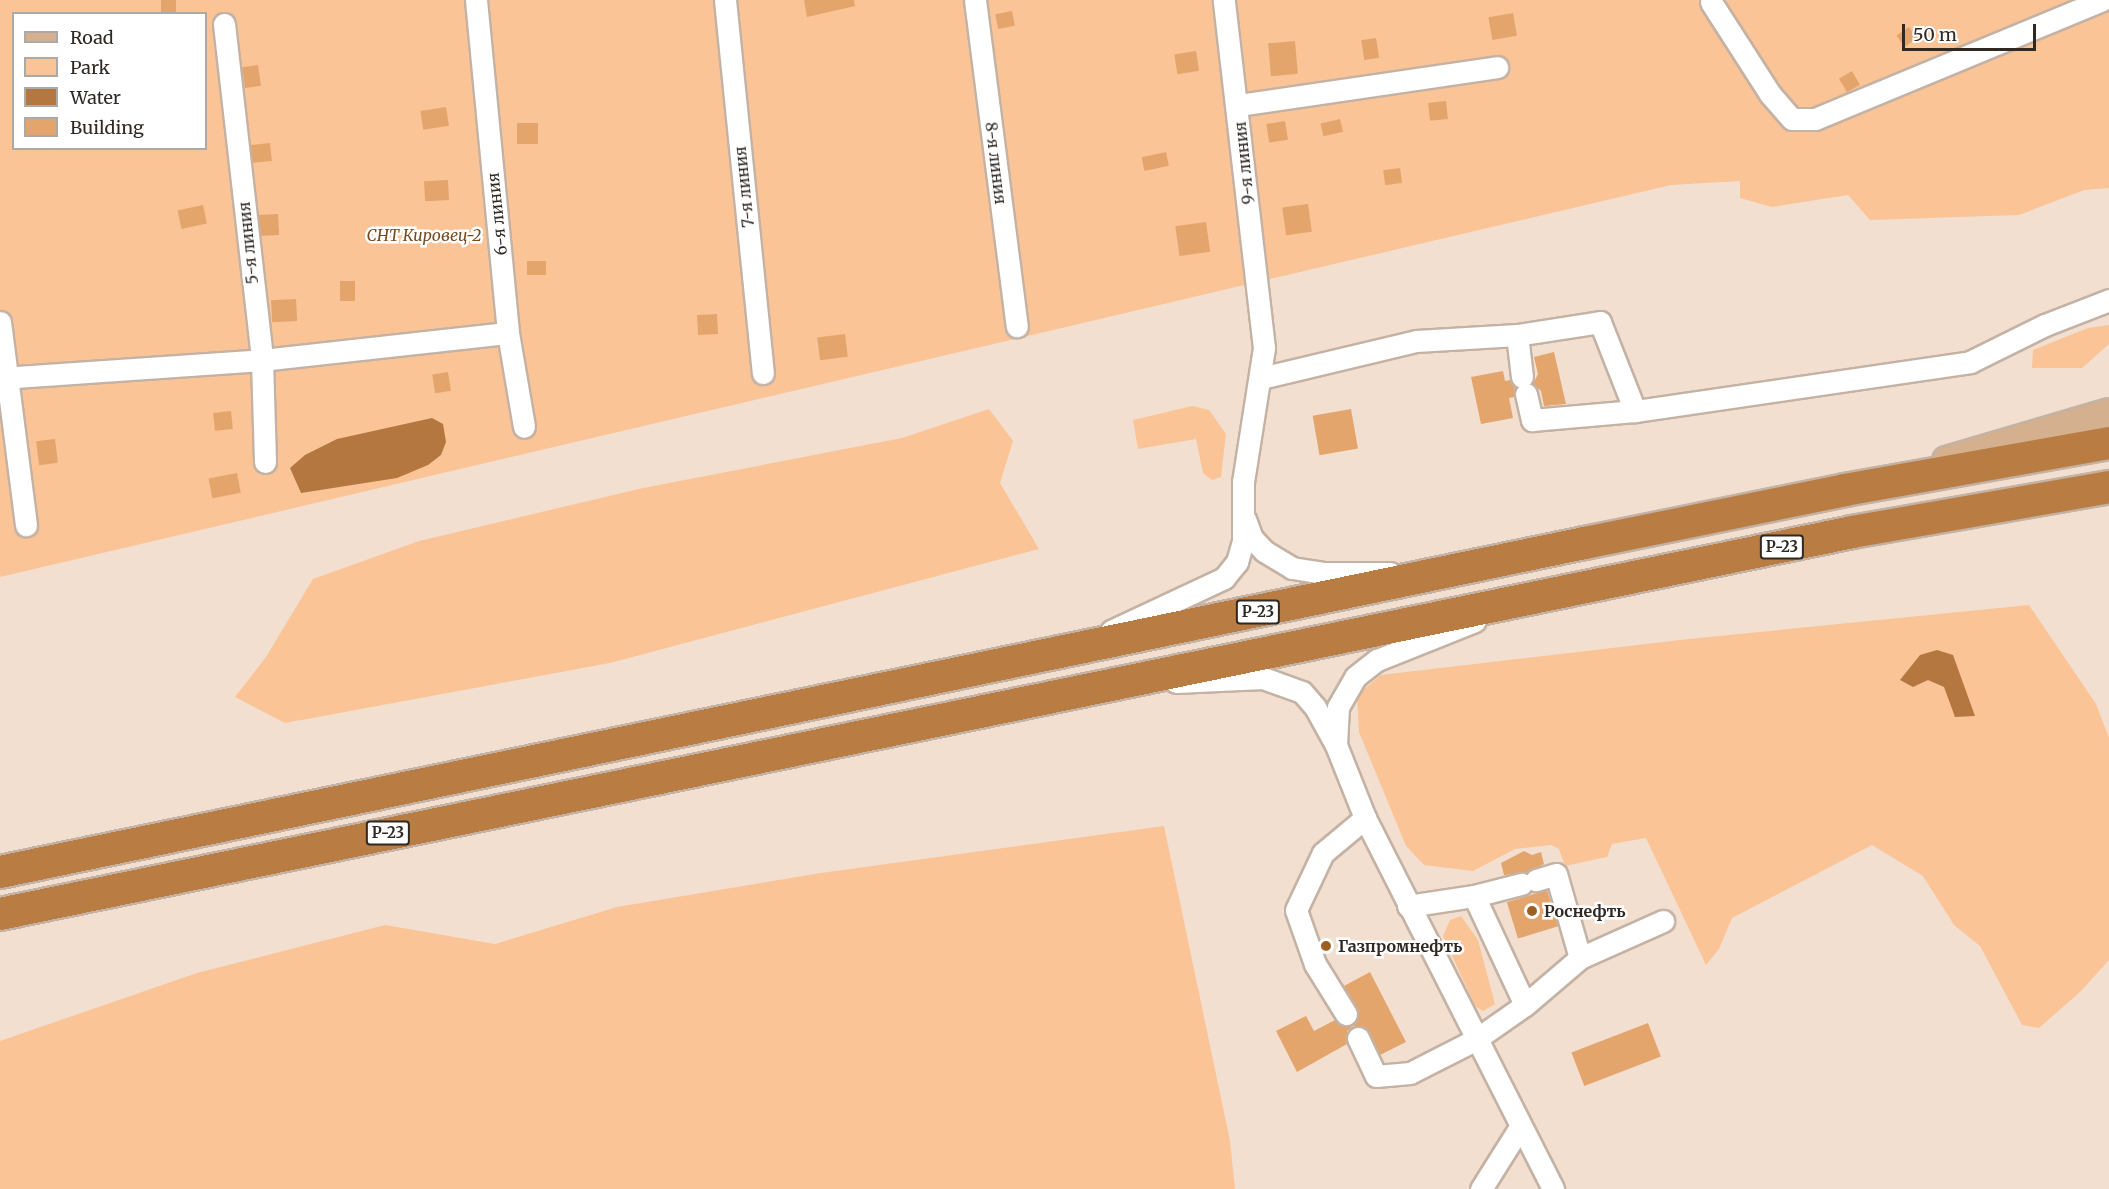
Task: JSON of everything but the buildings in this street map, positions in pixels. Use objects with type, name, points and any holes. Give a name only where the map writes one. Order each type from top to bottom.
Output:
[{"type":"highway","name":"Р-23","points":[[0,872],[1845,490],[2109,443]]},
{"type":"highway","name":"Р-23","points":[[0,914],[1115,684],[1520,603],[1852,532],[2109,487]]},
{"type":"main road","name":"Р-23","points":[[1845,490],[2109,412]]},
{"type":"street","name":"6-я линия","points":[[476,0],[508,333],[524,427]]},
{"type":"street","name":"7-я линия","points":[[725,0],[763,373]]},
{"type":"street","name":"8-я линия","points":[[975,0],[1017,326]]},
{"type":"street","name":"9-я линия","points":[[1071,649],[1224,579],[1237,562],[1243,542],[1242,510],[1254,405],[1261,378],[1261,327],[1238,105],[1224,0]]},
{"type":"street","points":[[1711,0],[1770,94],[1792,119],[1815,119],[2102,0]]},
{"type":"street","name":"5-я линия","points":[[224,24],[262,360],[265,462]]},
{"type":"street","points":[[1238,105],[1497,68]]},
{"type":"street","points":[[1517,335],[1524,386],[1532,420],[1635,411],[1970,362],[2045,325],[2109,300]]},
{"type":"street","points":[[0,322],[3,378],[26,525]]},
{"type":"street","points":[[1261,378],[1416,341],[1517,335],[1600,322],[1635,411]]},
{"type":"street","points":[[3,378],[262,360],[508,333]]},
{"type":"street","points":[[1242,510],[1252,538],[1276,561],[1292,568],[1322,573],[1445,572]]},
{"type":"street","points":[[1336,745],[1338,707],[1355,676],[1377,660],[1520,603]]},
{"type":"street","points":[[1115,684],[1263,678],[1282,682],[1302,692],[1316,707],[1336,745],[1365,818],[1408,906],[1553,1189]]},
{"type":"street","points":[[1346,1014],[1315,964],[1296,910],[1323,853],[1365,818]]},
{"type":"street","points":[[1408,906],[1474,896],[1556,874],[1580,958]]},
{"type":"street","points":[[1474,896],[1525,1005]]},
{"type":"street","points":[[1358,1038],[1376,1076],[1410,1073],[1475,1040],[1525,1005],[1580,958],[1663,921]]},
{"type":"street","points":[[1480,1189],[1520,1127]]},
{"type":"green space","name":"СНТ Кировец-2","points":[[0,0],[2109,0],[2109,188],[2084,190],[2019,215],[1870,220],[1848,195],[1772,207],[1740,198],[1740,181],[1671,185],[0,577]]},
{"type":"green space","points":[[2109,325],[2109,344],[2082,368],[2032,368],[2033,350],[2088,328]]},
{"type":"green space","points":[[1192,406],[1209,410],[1226,434],[1221,477],[1212,480],[1203,473],[1196,439],[1138,449],[1133,420]]},
{"type":"green space","points":[[989,409],[1013,441],[1000,483],[1039,549],[610,663],[285,723],[235,697],[266,657],[313,579],[419,541],[643,488],[902,438]]},
{"type":"green space","points":[[2029,605],[2096,704],[2109,738],[2109,960],[2081,991],[2039,1028],[2022,1025],[1980,946],[1954,925],[1923,876],[1872,845],[1732,918],[1719,949],[1706,965],[1646,838],[1612,844],[1607,857],[1565,866],[1559,849],[1551,845],[1515,849],[1473,871],[1424,865],[1406,846],[1359,732],[1357,695],[1381,675],[1689,639]]},
{"type":"green space","points":[[1164,826],[1230,1141],[1235,1189],[0,1189],[0,1041],[197,973],[385,925],[495,944],[617,907],[821,873]]},
{"type":"green space","points":[[1461,916],[1478,940],[1495,1004],[1483,1011],[1475,1006],[1443,936],[1450,920]]},
{"type":"water","points":[[432,418],[443,424],[446,442],[441,455],[428,465],[397,478],[301,493],[290,468],[305,455],[337,439]]},
{"type":"water","points":[[1937,650],[1953,655],[1975,716],[1955,717],[1944,687],[1928,680],[1913,687],[1900,680],[1920,655]]},
{"type":"place","name":"Роснефть","points":[[1532,911]]},
{"type":"place","name":"Газпромнефть","points":[[1326,946]]}]
